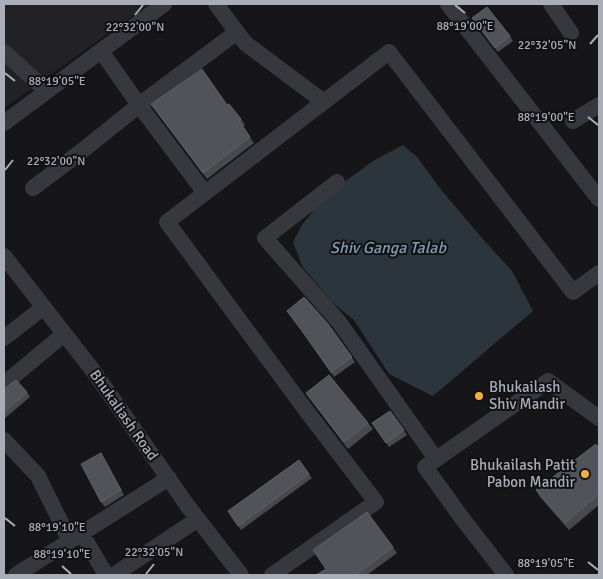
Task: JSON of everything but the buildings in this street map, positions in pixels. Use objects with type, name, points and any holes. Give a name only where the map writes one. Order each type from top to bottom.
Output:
[{"type":"street","points":[[4,123],[164,4]]},
{"type":"street","points":[[216,4],[245,43],[324,102]]},
{"type":"street","points":[[448,4],[599,199]]},
{"type":"street","points":[[551,4],[571,33]]},
{"type":"street","points":[[33,188],[138,105],[237,32]]},
{"type":"street","points":[[101,51],[138,105],[205,193]]},
{"type":"street","points":[[4,52],[47,91]]},
{"type":"street","points":[[272,575],[376,502],[167,222],[389,52],[574,292],[599,273]]},
{"type":"street","points":[[573,121],[599,105]]},
{"type":"street","points":[[337,182],[265,238],[339,322],[436,460]]},
{"type":"street","name":"Bhukaliash Road","points":[[4,256],[94,372],[198,519],[232,572]]},
{"type":"street","points":[[4,338],[44,308]]},
{"type":"street","points":[[4,384],[64,334]]},
{"type":"street","points":[[506,575],[425,467],[548,381],[599,418]]},
{"type":"street","points":[[4,440],[38,476],[76,537],[106,575]]},
{"type":"street","points":[[16,575],[168,478]]},
{"type":"street","points":[[114,575],[198,519]]},
{"type":"shaded area","points":[[4,4],[149,4],[4,108]]},
{"type":"water","name":"Shiv Ganga Talab","points":[[403,145],[417,157],[442,191],[512,271],[533,311],[433,396],[389,374],[354,320],[332,302],[302,266],[293,242],[302,225],[324,197],[373,161]]},
{"type":"place","name":"Bhukailash Shiv Mandir","points":[[479,396]]},
{"type":"place","name":"Bhukailash Patit Pabon Mandir","points":[[585,474]]}]
